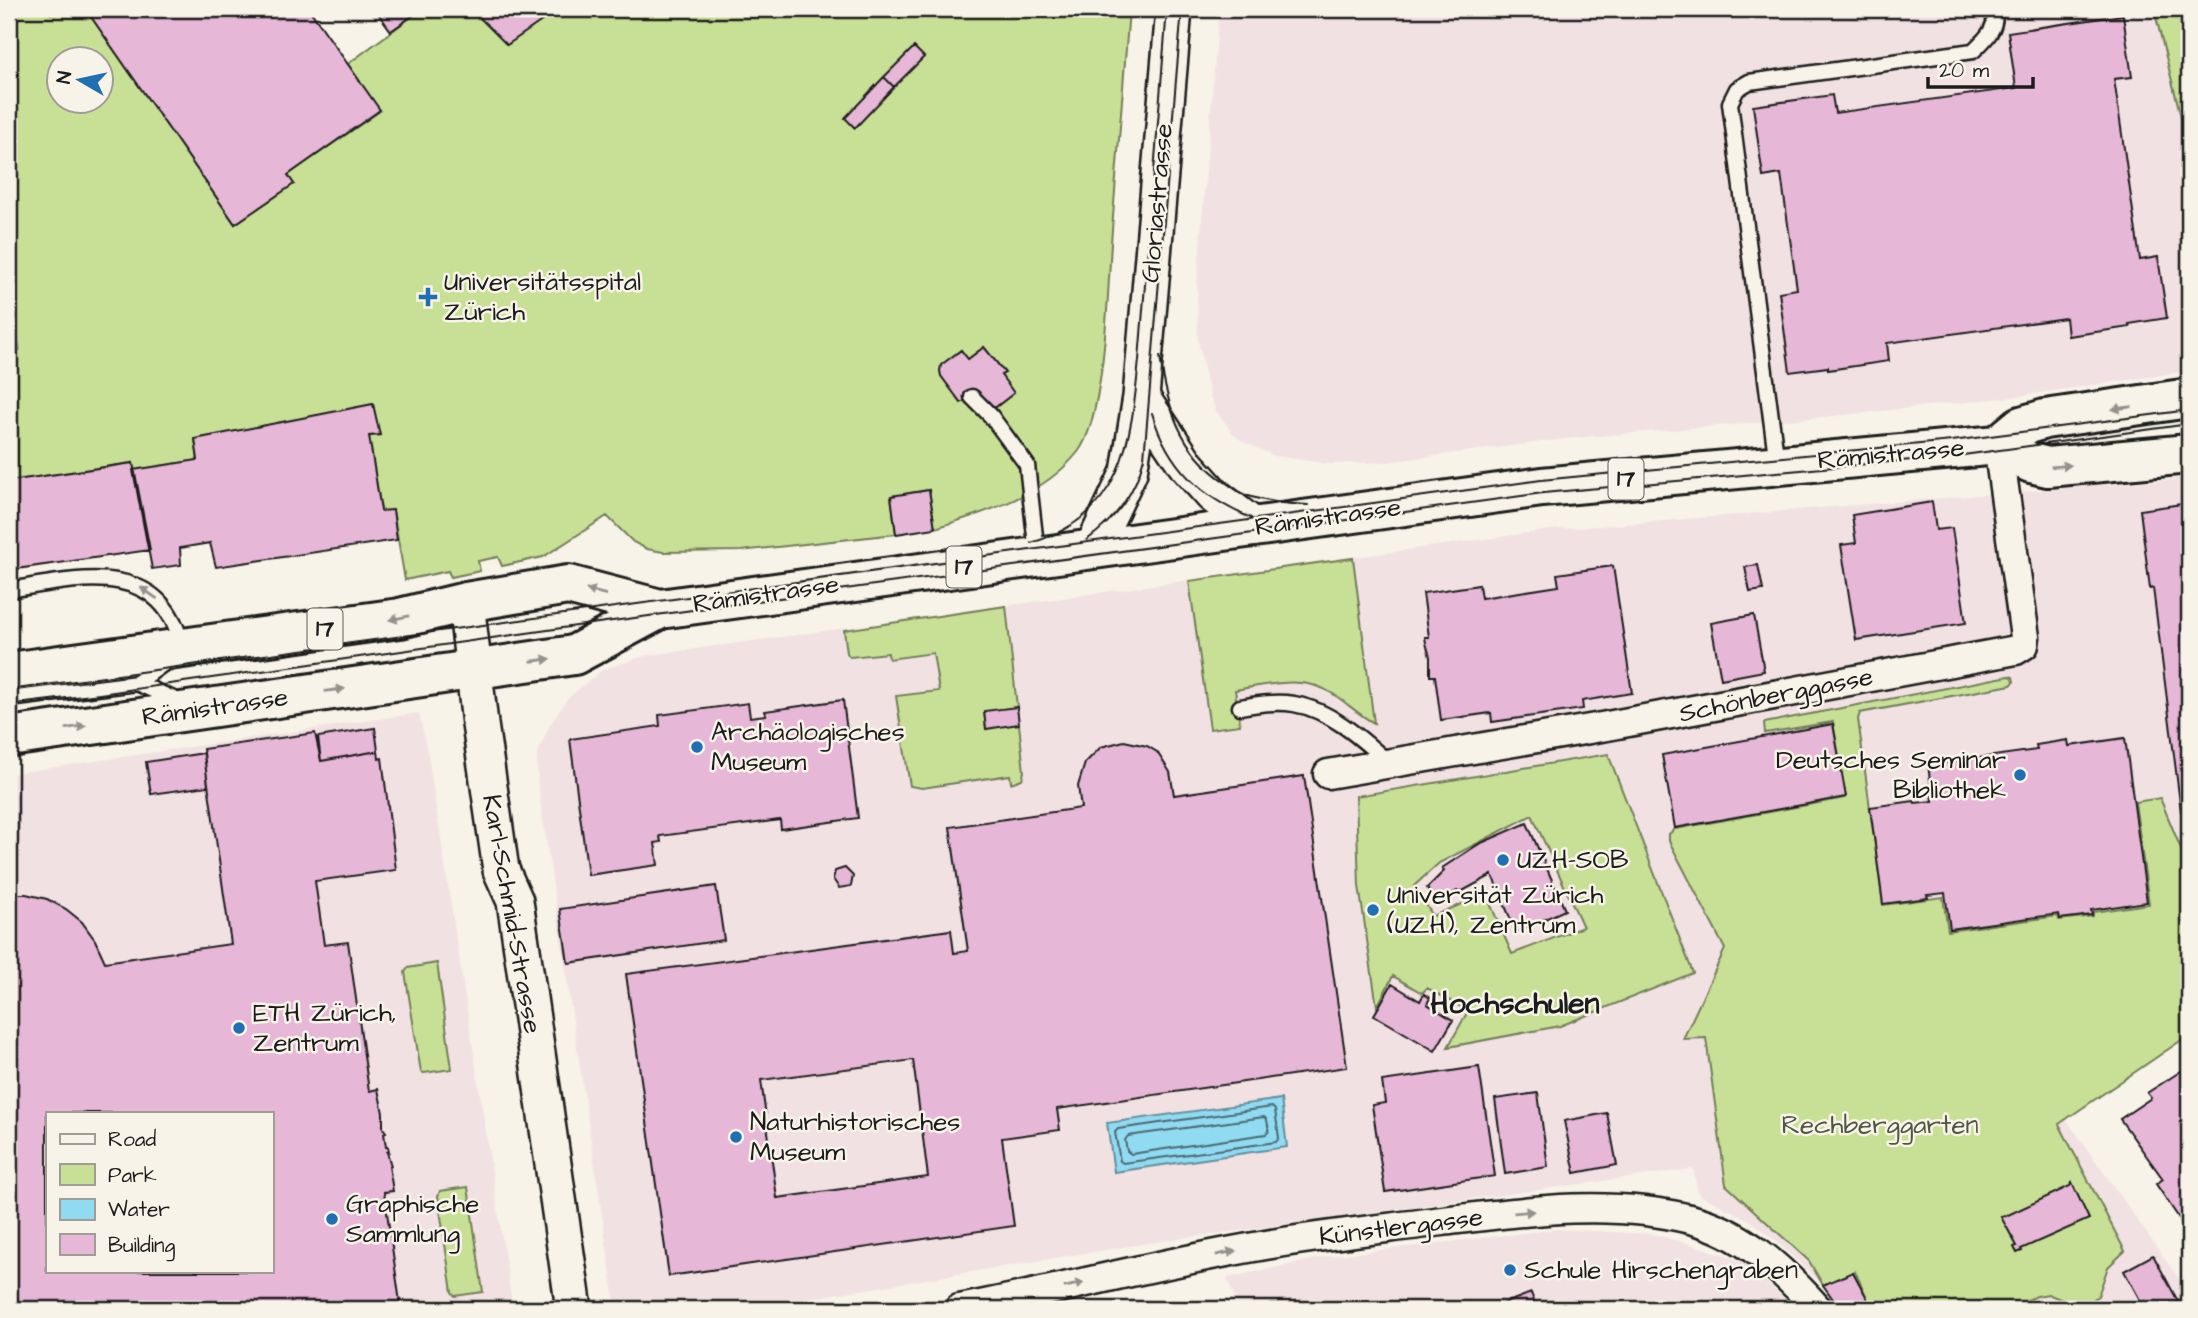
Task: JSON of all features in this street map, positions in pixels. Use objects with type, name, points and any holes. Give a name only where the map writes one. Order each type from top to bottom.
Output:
[{"type":"main road","name":"Rämistrasse","points":[[1998,445],[2021,426],[2045,419],[2189,398]]},
{"type":"main road","name":"Rämistrasse","points":[[9,737],[574,655],[660,609],[1542,487],[1998,445],[2031,463],[2048,467],[2189,454]]},
{"type":"main road","name":"Rämistrasse","points":[[9,672],[400,618],[466,602],[568,585],[660,609]]},
{"type":"street","name":"Gloriastrasse","points":[[1092,550],[1129,472],[1141,397],[1174,9]]},
{"type":"street","points":[[1141,397],[1187,466],[1213,495],[1256,528]]},
{"type":"street","name":"Schönberggasse","points":[[1328,774],[1391,765],[2016,650],[2024,645],[2025,637],[1998,445]]},
{"type":"street","name":"Karl-Schmid-Strasse","points":[[466,602],[501,870],[515,901],[574,1309]]},
{"type":"street","name":"Künstlergasse","points":[[959,1309],[1260,1246],[1522,1212],[1591,1209],[1624,1209],[1693,1219],[1726,1233],[1772,1262],[1818,1309]]},
{"type":"lane","points":[[1777,464],[1730,103],[1737,89],[1749,82],[1973,51],[1991,33],[1994,9]]},
{"type":"lane","points":[[972,397],[991,416],[1027,465],[1037,557]]},
{"type":"lane","points":[[9,590],[51,583],[111,579],[134,584],[154,595],[171,614],[183,649],[137,682],[9,699]]},
{"type":"lane","points":[[137,682],[194,709]]},
{"type":"lane","points":[[1240,707],[1278,702],[1317,711],[1361,739],[1391,765]]},
{"type":"shaded area","points":[[1219,9],[2189,9],[2189,371],[2012,397],[1834,416],[1564,439],[1387,462],[1330,464],[1274,456],[1234,435],[1216,411],[1210,396],[1198,340],[1197,283]]},
{"type":"shaded area","name":"Universität Zürich (UZH), Zentrum","points":[[2189,478],[2189,1035],[2066,1119],[2189,1293],[2189,1309],[1842,1309],[1823,1285],[1768,1234],[1751,1221],[1698,1194],[1693,1169],[1148,1243],[743,1309],[616,1309],[538,785],[537,755],[548,728],[567,699],[602,670],[644,656],[1550,530]]},
{"type":"shaded area","name":"ETH Zürich, Zentrum","points":[[419,713],[428,755],[513,1309],[9,1309],[9,774]]},
{"type":"shaded area","name":"Schule Hirschengraben","points":[[1557,1229],[1653,1234],[1707,1249],[1745,1262],[1795,1309],[1239,1309],[1227,1278],[1330,1256]]},
{"type":"green space","name":"Universitätsspital Zürich","points":[[9,9],[47,9],[51,14],[61,9],[95,9],[89,14],[111,46],[46,46],[46,116],[116,116],[116,53],[235,224],[293,184],[288,175],[380,111],[348,64],[422,9],[1129,9],[1104,352],[1100,383],[1087,435],[1078,452],[1064,467],[1032,491],[994,508],[935,528],[929,490],[891,496],[896,534],[741,551],[663,552],[647,549],[633,542],[607,516],[543,557],[502,566],[498,557],[478,561],[480,571],[451,577],[448,571],[405,580],[393,510],[381,511],[369,436],[379,435],[373,405],[195,439],[198,460],[133,470],[132,463],[9,481],[9,352],[19,350],[11,293]]},
{"type":"green space","points":[[2154,9],[2176,9],[2189,47],[2189,149]]},
{"type":"green space","points":[[1353,558],[1374,723],[1322,688],[1310,684],[1285,683],[1235,690],[1240,725],[1210,729],[1189,581]]},
{"type":"green space","points":[[1006,606],[1017,707],[984,712],[986,728],[1019,724],[1024,772],[1022,779],[1011,783],[1010,775],[922,788],[910,786],[896,696],[939,691],[933,653],[889,659],[888,653],[850,657],[844,630]]},
{"type":"green space","name":"Rechberggarten","points":[[2013,677],[2014,682],[2011,685],[1860,713],[1858,719],[1883,905],[1943,897],[1948,931],[2058,916],[2059,920],[2093,916],[2093,912],[2149,904],[2135,802],[2160,798],[2189,868],[2189,1035],[2059,1124],[2125,1251],[2108,1267],[2098,1296],[2087,1304],[2072,1304],[2048,1294],[2006,1309],[1872,1309],[1855,1271],[1823,1285],[1809,1261],[1726,1185],[1706,1038],[1683,1039],[1725,949],[1669,841],[1669,834],[1675,829],[1846,798],[1833,722],[1765,733],[1764,723]]},
{"type":"green space","points":[[1608,754],[1693,973],[1560,1026],[1448,1047],[1468,1011],[1427,988],[1422,993],[1393,976],[1377,1007],[1359,886],[1356,796]],"holes":[[[1532,815],[1583,927],[1512,954],[1486,894],[1433,916],[1414,886],[1439,863]]]},
{"type":"green space","points":[[437,963],[452,1069],[424,1073],[421,1072],[405,972],[408,968]]},
{"type":"green space","points":[[468,1187],[483,1292],[455,1296],[452,1292],[438,1196],[440,1191]]},
{"type":"water","points":[[1281,1099],[1287,1147],[1114,1172],[1107,1123]]},
{"type":"building","points":[[95,9],[309,9],[380,110],[288,175],[294,184],[235,224],[116,53],[116,46],[111,46],[89,14]]},
{"type":"building","points":[[375,9],[422,9],[391,31]]},
{"type":"building","points":[[471,9],[559,9],[507,45]]},
{"type":"building","points":[[2123,15],[2132,77],[2114,79],[2140,260],[2158,257],[2167,318],[2129,324],[2130,327],[2068,336],[2066,318],[1887,343],[1889,361],[1828,370],[1828,367],[1790,372],[1779,292],[1797,289],[1781,174],[1763,177],[1753,106],[1832,95],[1835,113],[2016,88],[2008,32]]},
{"type":"building","points":[[914,47],[924,57],[894,87],[884,77]]},
{"type":"building","points":[[884,77],[894,87],[855,128],[845,118]]},
{"type":"building","points":[[9,293],[19,350],[9,352]]},
{"type":"building","points":[[984,347],[1005,373],[1001,375],[1014,393],[992,410],[979,392],[961,403],[940,371],[941,365],[961,350],[968,359]]},
{"type":"building","points":[[373,404],[380,435],[369,436],[381,511],[393,510],[397,540],[216,567],[210,543],[180,548],[181,565],[152,569],[133,470],[198,460],[195,439]]},
{"type":"building","points":[[133,463],[150,550],[9,570],[9,481]]},
{"type":"building","points":[[929,490],[935,528],[896,534],[891,496]]},
{"type":"building","points":[[1932,502],[1936,530],[1952,528],[1966,623],[1856,640],[1841,545],[1856,543],[1852,515]]},
{"type":"building","points":[[2189,503],[2189,809],[2181,811],[2153,588],[2150,589],[2140,510]]},
{"type":"building","points":[[1758,565],[1763,590],[1750,592],[1745,567]]},
{"type":"building","points":[[1613,566],[1632,693],[1582,701],[1583,709],[1492,722],[1491,713],[1441,720],[1435,676],[1430,676],[1430,657],[1425,637],[1429,637],[1423,593],[1479,585],[1481,598],[1559,586],[1557,574]]},
{"type":"building","points":[[1754,615],[1764,671],[1721,679],[1711,623]]},
{"type":"building","points":[[843,700],[858,818],[781,829],[780,820],[660,836],[661,842],[655,843],[658,865],[588,875],[570,739],[660,726],[659,715],[748,703],[750,717],[766,715],[765,711]]},
{"type":"building","points":[[1017,707],[1019,724],[986,729],[984,711]]},
{"type":"building","points":[[1833,724],[1846,797],[1675,828],[1662,755]]},
{"type":"building","points":[[375,728],[378,751],[321,761],[318,737]]},
{"type":"building","points":[[315,733],[321,761],[378,751],[379,759],[382,758],[396,870],[315,881],[324,945],[348,942],[369,1091],[378,1089],[383,1113],[393,1191],[384,1192],[401,1309],[9,1309],[9,894],[26,894],[47,899],[66,909],[82,922],[95,940],[105,962],[231,944],[203,749]]},
{"type":"building","points":[[2125,738],[2147,902],[2091,910],[2092,915],[2060,919],[2059,914],[1950,929],[1945,893],[1883,904],[1870,807],[1933,801],[1928,765],[2037,750],[2036,745],[2068,740],[2069,746]]},
{"type":"building","points":[[1124,741],[1147,746],[1157,752],[1170,772],[1174,795],[1304,776],[1347,1067],[1057,1109],[1060,1130],[1002,1138],[1014,1226],[669,1276],[626,974],[951,930],[954,953],[968,951],[950,827],[1081,808],[1078,786],[1085,763],[1101,747]],"holes":[[[913,1060],[928,1177],[777,1198],[761,1080]]]},
{"type":"building","points":[[204,753],[208,786],[151,794],[146,762]]},
{"type":"building","points":[[1527,823],[1565,910],[1516,932],[1492,875],[1459,893],[1457,891],[1437,904],[1427,888],[1444,871],[1442,868],[1479,844]]},
{"type":"building","points":[[845,868],[853,876],[851,886],[839,888],[833,879],[835,871]]},
{"type":"building","points":[[716,886],[724,940],[568,963],[560,909]]},
{"type":"building","points":[[1392,984],[1420,1001],[1424,994],[1430,998],[1427,1004],[1453,1020],[1435,1051],[1374,1015]]},
{"type":"building","points":[[2189,1066],[2189,1233],[2156,1184],[2163,1179],[2120,1119],[2151,1098],[2147,1093]]},
{"type":"building","points":[[1479,1067],[1495,1176],[1385,1192],[1372,1105],[1385,1103],[1382,1081]]},
{"type":"building","points":[[1538,1093],[1548,1167],[1505,1174],[1495,1099]]},
{"type":"building","points":[[1607,1113],[1617,1165],[1575,1173],[1564,1121]]},
{"type":"building","points":[[2072,1183],[2089,1219],[2017,1253],[2014,1247],[2017,1246],[2001,1217]]},
{"type":"building","points":[[2153,1255],[2179,1303],[2168,1309],[2145,1309],[2124,1271]]},
{"type":"building","points":[[1853,1272],[1870,1309],[1840,1309],[1823,1285]]},
{"type":"building","points":[[1531,1293],[1537,1309],[1492,1309],[1492,1308]]},
{"type":"tram line","points":[[1031,543],[1062,531],[1086,515],[1103,495],[1126,447],[1139,360],[1167,9]]},
{"type":"tram line","points":[[1087,540],[1107,523],[1130,494],[1144,458],[1182,9]]},
{"type":"tram line","points":[[1160,356],[1167,393],[1178,426],[1197,456],[1210,470],[1251,497],[1308,505]]},
{"type":"tram line","points":[[9,690],[1541,480],[1952,441],[2189,410]]},
{"type":"tram line","points":[[1152,413],[1167,449],[1189,478],[1217,500],[1251,518]]},
{"type":"tram line","points":[[9,705],[1543,493],[1956,456],[2189,424]]},
{"type":"place","name":"Universitätsspital Zürich","points":[[428,297]]},
{"type":"place","name":"Archäologisches Museum","points":[[697,747]]},
{"type":"place","name":"Deutsches Seminar Bibliothek","points":[[2020,775]]},
{"type":"place","name":"UZH-SOB","points":[[1503,860]]},
{"type":"place","name":"Universität Zürich (UZH), Zentrum","points":[[1373,910]]},
{"type":"place","name":"ETH Zürich, Zentrum","points":[[239,1028]]},
{"type":"place","name":"Naturhistorisches Museum","points":[[736,1137]]},
{"type":"place","name":"Graphische Sammlung","points":[[332,1219]]},
{"type":"place","name":"Schule Hirschengraben","points":[[1510,1270]]},
{"type":"district","name":"Hochschulen","points":[[1515,1004]]}]
